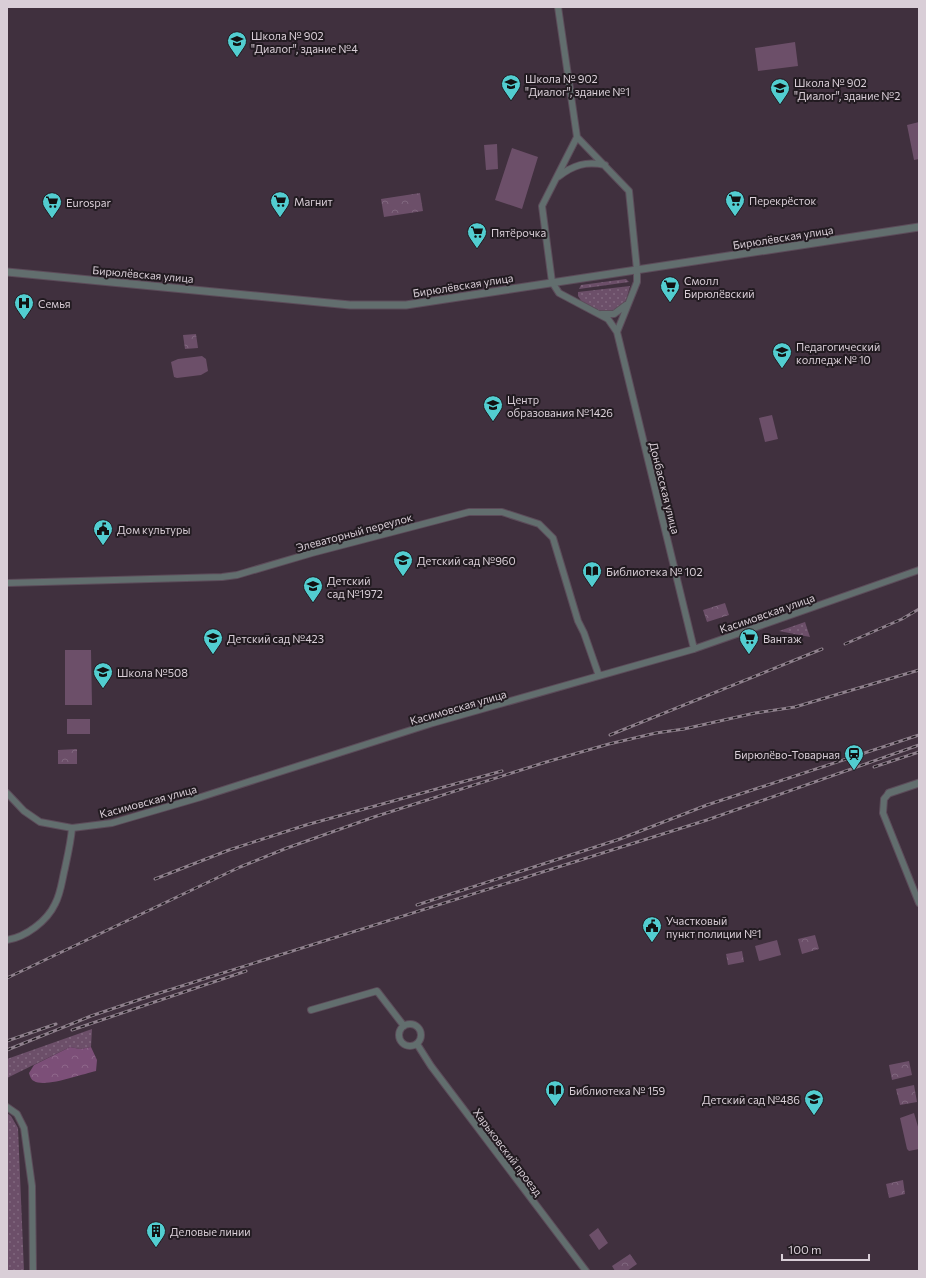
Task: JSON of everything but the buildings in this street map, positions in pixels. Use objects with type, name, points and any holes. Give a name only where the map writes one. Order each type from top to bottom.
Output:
[{"type":"street","points":[[558,7],[577,137],[542,206],[552,282],[560,293],[612,323],[617,332]]},
{"type":"street","points":[[577,137],[629,191],[637,282],[617,332]]},
{"type":"street","points":[[556,179],[581,164],[588,163],[605,165]]},
{"type":"street","name":"Бирюлёвская улица","points":[[7,272],[350,305],[406,305],[919,228]]},
{"type":"street","points":[[595,313],[604,315],[614,314],[629,302]]},
{"type":"street","name":"Донбасская улица","points":[[617,332],[694,649]]},
{"type":"street","name":"Элеваторный переулок","points":[[7,583],[222,577],[237,575],[312,553],[469,512],[502,512],[539,524],[554,538],[578,621],[584,633],[599,676]]},
{"type":"street","name":"Касимовская улица","points":[[7,793],[24,811],[37,820],[72,828],[104,824],[152,812],[433,723],[694,649],[919,570]]},
{"type":"street","points":[[919,783],[889,793],[884,799],[883,813],[919,903]]},
{"type":"street","points":[[7,940],[21,936],[30,931],[53,909],[60,890],[72,828]]},
{"type":"street","points":[[311,1010],[377,991],[404,1026]]},
{"type":"street","points":[[409,1024],[419,1028],[421,1034],[417,1044],[408,1046],[401,1041],[399,1033],[404,1026],[409,1024]]},
{"type":"street","name":"Харьковский проезд","points":[[417,1044],[431,1066],[586,1271]]},
{"type":"street","points":[[7,1107],[17,1114],[24,1128],[33,1207],[33,1271]]},
{"type":"green space","points":[[795,42],[798,66],[758,71],[755,48]]},
{"type":"green space","points":[[919,122],[919,159],[914,160],[907,125]]},
{"type":"green space","points":[[497,144],[498,169],[486,170],[484,145]]},
{"type":"green space","points":[[512,148],[538,157],[522,209],[495,200]]},
{"type":"green space","points":[[420,193],[423,211],[384,217],[381,199]]},
{"type":"green space","points":[[626,279],[629,282],[579,289],[581,285]]},
{"type":"green space","points":[[630,286],[626,301],[615,311],[602,313],[582,302],[578,296],[578,292]]},
{"type":"green space","points":[[196,334],[198,348],[185,349],[183,335]]},
{"type":"green space","points":[[202,356],[206,359],[208,371],[201,375],[177,378],[174,377],[171,362],[178,359]]},
{"type":"green space","points":[[772,415],[778,439],[765,442],[759,418]]},
{"type":"green space","points":[[725,603],[729,615],[707,622],[703,610]]},
{"type":"green space","points":[[805,622],[810,637],[779,631]]},
{"type":"green space","points":[[65,650],[91,650],[92,705],[65,705]]},
{"type":"green space","points":[[67,719],[90,719],[90,734],[67,734]]},
{"type":"green space","points":[[77,749],[77,764],[58,764],[58,750]]},
{"type":"green space","points":[[815,935],[819,949],[802,954],[798,939]]},
{"type":"green space","points":[[777,940],[781,955],[759,961],[755,946]]},
{"type":"green space","points":[[742,951],[744,962],[728,965],[726,954]]},
{"type":"green space","points":[[92,1029],[91,1047],[80,1049],[70,1047],[7,1078],[7,1059]]},
{"type":"green space","points":[[70,1047],[80,1049],[91,1047],[97,1060],[96,1071],[55,1082],[39,1083],[32,1080],[29,1073],[34,1065]]},
{"type":"green space","points":[[909,1061],[912,1075],[892,1080],[889,1065]]},
{"type":"green space","points":[[914,1085],[917,1102],[900,1105],[896,1089]]},
{"type":"green space","points":[[7,1113],[11,1116],[18,1128],[24,1271],[7,1271]]},
{"type":"green space","points":[[914,1113],[919,1130],[919,1149],[909,1151],[907,1149],[900,1118]]},
{"type":"green space","points":[[903,1180],[905,1194],[889,1198],[886,1184]]},
{"type":"green space","points":[[598,1228],[608,1243],[599,1250],[589,1235]]},
{"type":"green space","points":[[630,1254],[637,1264],[627,1271],[615,1271],[612,1266]]},
{"type":"railway","points":[[845,644],[902,619],[919,609]]},
{"type":"railway","points":[[610,735],[822,649]]},
{"type":"railway","points":[[7,978],[240,867],[287,848],[374,817],[543,763],[609,744],[755,713],[795,707],[919,670]]},
{"type":"railway","points":[[417,905],[620,839],[707,805],[919,735]]},
{"type":"railway","points":[[7,1050],[91,1016],[150,996],[707,820],[919,745]]},
{"type":"railway","points":[[874,767],[919,752]]},
{"type":"railway","points":[[155,879],[229,850],[306,825],[502,771]]},
{"type":"railway","points":[[72,1030],[246,971]]},
{"type":"railway","points":[[7,1041],[56,1024]]},
{"type":"place","name":"Школа № 902 \"Диалог\", здание №4","points":[[237,58]]},
{"type":"place","name":"Школа № 902 \"Диалог\", здание №1","points":[[511,101]]},
{"type":"place","name":"Школа № 902 \"Диалог\", здание №2","points":[[780,105]]},
{"type":"place","name":"Перекрёсток","points":[[735,217]]},
{"type":"place","name":"Магнит","points":[[280,218]]},
{"type":"place","name":"Eurospar","points":[[52,219]]},
{"type":"place","name":"Пятёрочка","points":[[477,249]]},
{"type":"place","name":"Смолл Бирюлёвский","points":[[670,303]]},
{"type":"place","name":"Семья","points":[[24,320]]},
{"type":"place","name":"Педагогический колледж № 10","points":[[782,369]]},
{"type":"place","name":"Центр образования №1426","points":[[493,422]]},
{"type":"place","name":"Дом культуры","points":[[103,546]]},
{"type":"place","name":"Детский сад №960","points":[[403,577]]},
{"type":"place","name":"Библиотека № 102","points":[[592,588]]},
{"type":"place","name":"Детский сад №1972","points":[[313,603]]},
{"type":"place","name":"Детский сад №423","points":[[213,655]]},
{"type":"place","name":"Вантаж","points":[[749,655]]},
{"type":"place","name":"Школа №508","points":[[103,689]]},
{"type":"place","name":"Бирюлёво-Товарная","points":[[854,771]]},
{"type":"place","name":"Участковый пункт полиции №1","points":[[652,943]]},
{"type":"place","name":"Библиотека № 159","points":[[555,1107]]},
{"type":"place","name":"Детский сад №486","points":[[814,1116]]},
{"type":"place","name":"Деловые линии","points":[[156,1248]]}]
